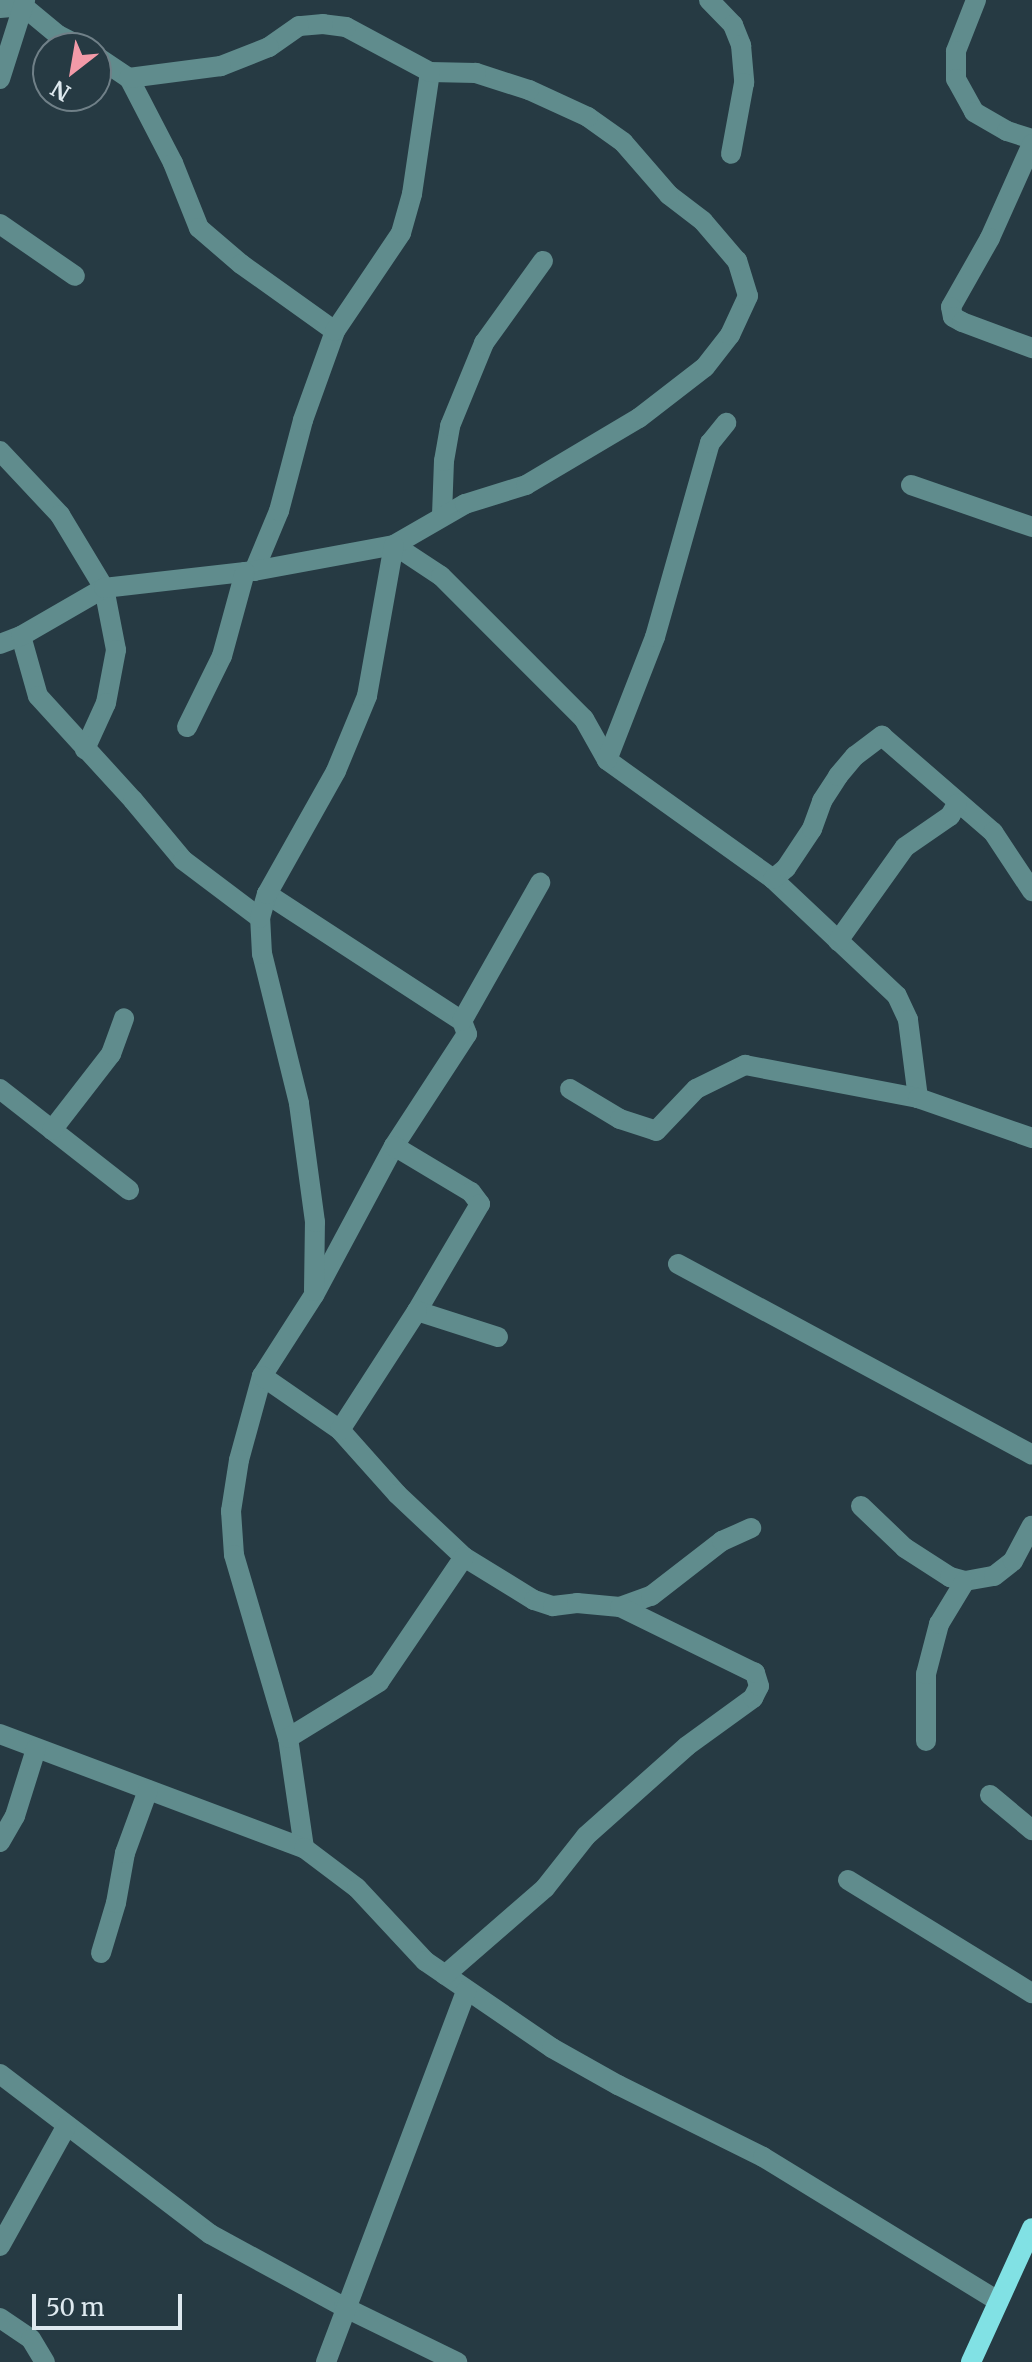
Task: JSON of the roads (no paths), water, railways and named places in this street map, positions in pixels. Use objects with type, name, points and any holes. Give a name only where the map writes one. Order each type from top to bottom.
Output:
[{"type":"main road","points":[[971,2362],[1032,2228]]},
{"type":"street","points":[[709,0],[733,25],[741,45],[744,83],[731,154]]},
{"type":"street","points":[[976,0],[956,51],[956,79],[974,112],[1032,142],[990,238],[951,307],[953,317],[962,322],[1032,348]]},
{"type":"street","points":[[0,8],[24,3]]},
{"type":"street","points":[[24,3],[55,32]]},
{"type":"street","points":[[0,79],[24,3]]},
{"type":"street","points":[[0,644],[21,636],[104,588],[250,571],[394,545],[465,504],[526,485],[639,418],[705,367],[730,335],[748,296],[737,261],[703,221],[669,195],[623,142],[588,117],[529,90],[476,73],[430,72],[346,27],[323,24],[299,26],[269,47],[221,66],[129,78]]},
{"type":"street","points":[[112,67],[129,78],[173,163],[199,228],[241,264],[335,331]]},
{"type":"street","points":[[187,727],[222,656],[250,571],[279,511],[303,420],[335,331],[401,233],[412,194],[430,72]]},
{"type":"street","points":[[0,224],[75,276]]},
{"type":"street","points":[[442,515],[444,461],[450,426],[484,343],[543,261]]},
{"type":"street","points":[[607,760],[655,637],[710,443],[726,423]]},
{"type":"street","points":[[0,451],[60,515],[104,588],[116,650],[106,703],[85,749]]},
{"type":"street","points":[[911,485],[1032,527]]},
{"type":"street","points":[[394,545],[441,576],[584,719],[607,760],[773,879],[897,996],[908,1020],[918,1098]]},
{"type":"street","points":[[314,1295],[315,1222],[299,1103],[267,979],[260,918],[267,894],[336,771],[367,696],[394,545]]},
{"type":"street","points":[[21,636],[38,696],[183,860],[260,918]]},
{"type":"street","points":[[773,879],[786,868],[812,829],[822,801],[838,776],[855,756],[882,736],[920,765],[957,804],[993,832],[1032,891]]},
{"type":"street","points":[[838,941],[905,847],[950,816],[957,804]]},
{"type":"street","points":[[462,1021],[540,883]]},
{"type":"street","points":[[267,894],[462,1021],[467,1034],[394,1146],[314,1295],[262,1376],[239,1460],[231,1511],[234,1555],[288,1738],[304,1848]]},
{"type":"street","points":[[52,1130],[111,1054],[124,1018]]},
{"type":"street","points":[[570,1089],[620,1119],[656,1131],[696,1089],[745,1065],[918,1098],[1032,1138]]},
{"type":"street","points":[[0,1089],[129,1190]]},
{"type":"street","points":[[340,1430],[417,1311],[480,1204],[471,1192],[394,1146]]},
{"type":"street","points":[[678,1264],[1032,1455]]},
{"type":"street","points":[[417,1311],[498,1337]]},
{"type":"street","points":[[262,1376],[340,1430],[397,1494],[464,1557],[534,1600],[553,1606],[577,1603],[620,1607],[755,1673],[759,1686],[753,1698],[687,1746],[586,1836],[545,1888],[445,1975]]},
{"type":"street","points":[[861,1506],[905,1548],[950,1577],[965,1581],[994,1576],[1013,1561],[1032,1526]]},
{"type":"street","points":[[620,1607],[651,1596],[722,1541],[751,1528]]},
{"type":"street","points":[[288,1738],[379,1682],[464,1557]]},
{"type":"street","points":[[926,1741],[926,1674],[939,1624],[965,1581]]},
{"type":"street","points":[[0,1734],[304,1848],[357,1888],[425,1961],[466,1991],[618,2085],[763,2157],[998,2301]]},
{"type":"street","points":[[0,1842],[15,1816],[36,1749]]},
{"type":"street","points":[[101,1953],[116,1903],[125,1853],[148,1790]]},
{"type":"street","points":[[990,1795],[1032,1830]]},
{"type":"street","points":[[848,1880],[1032,1993]]},
{"type":"street","points":[[326,2362],[344,2307],[466,1991]]},
{"type":"street","points":[[0,2074],[210,2234],[344,2307],[457,2362]]},
{"type":"street","points":[[0,2246],[67,2125]]},
{"type":"street","points":[[0,2318],[31,2339],[45,2362]]}]
